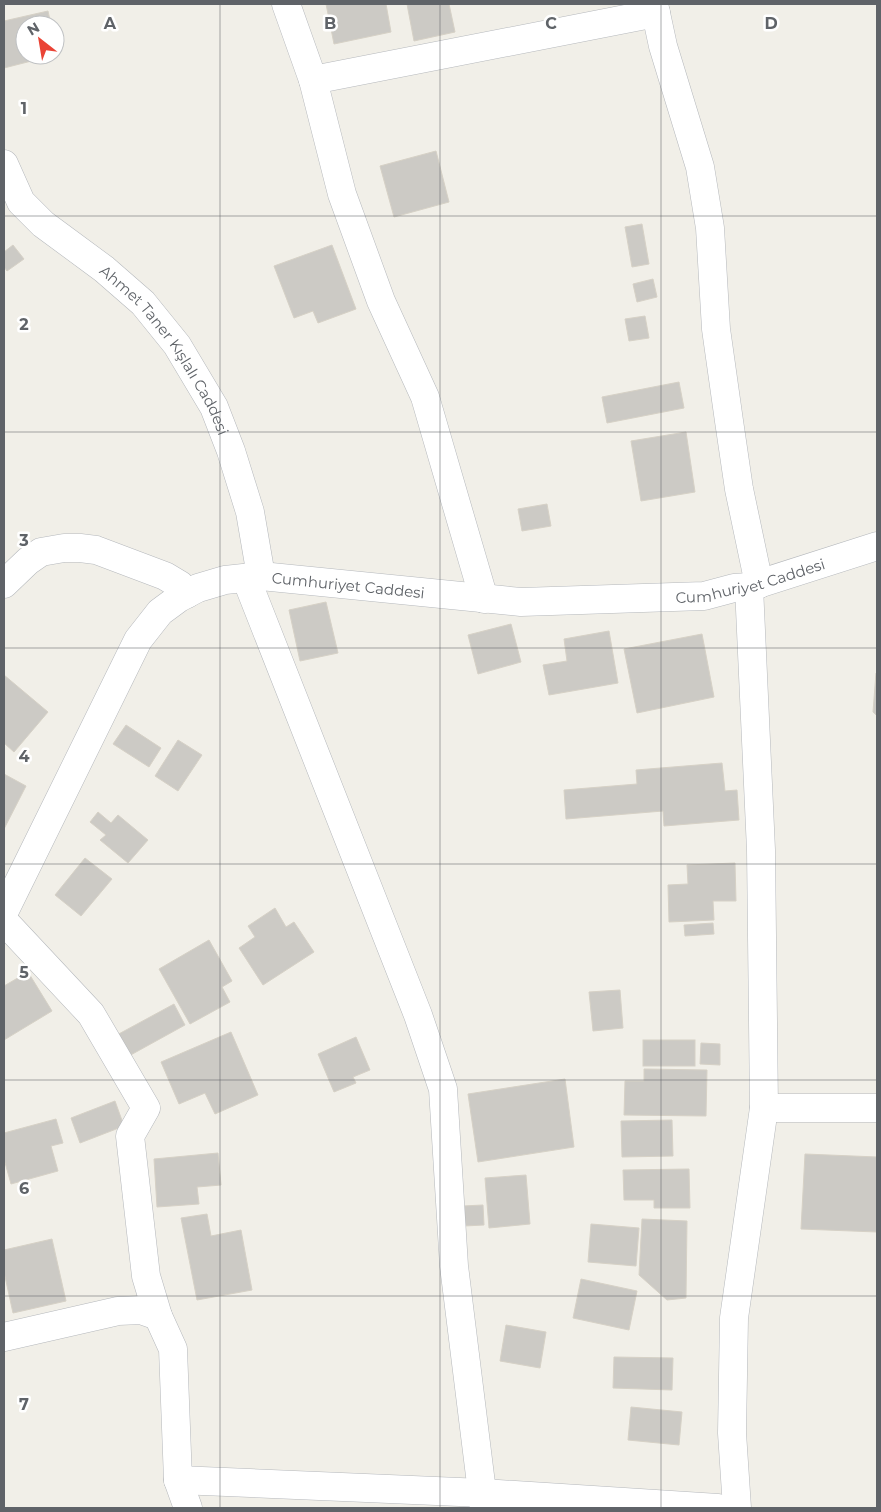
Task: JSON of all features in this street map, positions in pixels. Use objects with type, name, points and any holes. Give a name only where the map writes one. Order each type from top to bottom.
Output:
[{"type":"street","points":[[286,4],[313,80],[342,194],[381,301],[425,396],[484,599]]},
{"type":"street","points":[[313,80],[655,8],[663,46],[700,167],[710,228],[716,329],[754,586],[761,850],[764,1108],[734,1318],[732,1433],[737,1508]]},
{"type":"street","name":"Ahmet Taner Kışlalı Caddesi","points":[[4,164],[12,208],[43,224],[104,269],[143,304],[178,344],[214,407],[231,451],[250,512],[253,577],[418,1015],[442,1089],[454,1266],[483,1501]]},
{"type":"street","name":"Cumhuriyet Caddesi","points":[[4,912],[138,640],[160,612],[179,598],[198,588],[225,580],[253,577],[521,602],[704,596],[734,588],[754,586],[877,546]]},
{"type":"street","points":[[4,584],[28,561],[41,552],[64,548],[80,548],[96,550],[165,576],[180,585],[187,594]]},
{"type":"street","points":[[4,921],[91,1014],[146,1108],[130,1136],[146,1276],[158,1316],[173,1349],[178,1480],[188,1508]]},
{"type":"street","points":[[764,1108],[877,1108]]},
{"type":"street","points":[[4,1337],[118,1311],[141,1310],[158,1316]]},
{"type":"street","points":[[178,1480],[483,1501],[718,1508]]},
{"type":"building","points":[[326,4],[386,4],[391,32],[334,44]]},
{"type":"building","points":[[407,4],[449,4],[455,32],[414,41]]},
{"type":"building","points":[[48,11],[49,15],[30,15]]},
{"type":"building","points":[[15,18],[16,65],[4,68],[4,21]]},
{"type":"building","points":[[436,151],[449,202],[394,217],[380,166]]},
{"type":"building","points":[[642,224],[649,264],[632,267],[625,227]]},
{"type":"building","points":[[13,245],[24,259],[7,271],[4,267],[4,252]]},
{"type":"building","points":[[332,245],[356,309],[318,323],[313,311],[294,318],[274,266]]},
{"type":"building","points":[[653,279],[657,297],[637,302],[633,284]]},
{"type":"building","points":[[645,316],[649,338],[629,341],[625,319]]},
{"type":"building","points":[[679,382],[684,408],[607,423],[602,397]]},
{"type":"building","points":[[686,432],[695,492],[641,501],[631,441]]},
{"type":"building","points":[[547,504],[551,526],[522,531],[518,509]]},
{"type":"building","points":[[326,602],[338,653],[300,661],[289,610]]},
{"type":"building","points":[[511,624],[521,662],[478,674],[468,635]]},
{"type":"building","points":[[609,631],[618,683],[549,695],[543,665],[567,661],[564,639]]},
{"type":"building","points":[[702,634],[714,697],[637,713],[624,649]]},
{"type":"building","points":[[877,673],[877,716],[873,712]]},
{"type":"building","points":[[4,675],[48,712],[14,752],[4,743]]},
{"type":"building","points":[[126,725],[161,748],[149,767],[113,744]]},
{"type":"building","points":[[178,740],[202,755],[178,791],[155,776]]},
{"type":"building","points":[[722,763],[725,791],[737,790],[739,820],[664,826],[663,811],[566,819],[564,790],[637,784],[636,770]]},
{"type":"building","points":[[4,774],[26,786],[4,829]]},
{"type":"building","points":[[98,812],[111,823],[118,815],[148,840],[128,863],[100,840],[106,835],[90,822]]},
{"type":"building","points":[[85,858],[112,879],[81,916],[55,895]]},
{"type":"building","points":[[735,863],[736,901],[713,901],[714,920],[669,922],[668,885],[688,884],[687,865]]},
{"type":"building","points":[[275,908],[286,927],[294,922],[314,952],[263,985],[239,948],[255,937],[248,926]]},
{"type":"building","points":[[713,923],[714,934],[685,936],[684,925]]},
{"type":"building","points":[[209,940],[232,981],[222,987],[230,1002],[190,1024],[159,969]]},
{"type":"building","points":[[28,972],[52,1011],[4,1040],[4,986]]},
{"type":"building","points":[[620,990],[623,1028],[593,1031],[589,992]]},
{"type":"building","points":[[174,1004],[185,1025],[127,1057],[115,1036]]},
{"type":"building","points":[[231,1032],[258,1095],[215,1114],[205,1093],[179,1104],[161,1062]]},
{"type":"building","points":[[356,1037],[370,1070],[353,1077],[356,1083],[334,1092],[318,1054]]},
{"type":"building","points":[[643,1040],[695,1040],[695,1066],[643,1066]]},
{"type":"building","points":[[701,1043],[720,1044],[720,1065],[700,1064]]},
{"type":"building","points":[[644,1069],[707,1070],[706,1116],[624,1115],[625,1081],[644,1081]]},
{"type":"building","points":[[565,1079],[574,1147],[478,1162],[468,1094]]},
{"type":"building","points":[[115,1101],[124,1126],[80,1143],[71,1118]]},
{"type":"building","points":[[56,1119],[63,1143],[51,1146],[58,1171],[11,1184],[4,1159],[4,1133]]},
{"type":"building","points":[[672,1120],[673,1156],[622,1157],[621,1121]]},
{"type":"building","points":[[218,1153],[221,1185],[197,1187],[199,1204],[157,1207],[154,1159]]},
{"type":"building","points":[[805,1154],[877,1157],[877,1232],[801,1229]]},
{"type":"building","points":[[689,1169],[690,1208],[654,1208],[654,1200],[624,1200],[623,1170]]},
{"type":"building","points":[[526,1175],[530,1224],[489,1228],[485,1178]]},
{"type":"building","points":[[483,1205],[484,1225],[464,1226],[463,1206]]},
{"type":"building","points":[[207,1214],[211,1236],[241,1230],[252,1290],[197,1300],[181,1218]]},
{"type":"building","points":[[642,1219],[687,1221],[686,1298],[667,1300],[639,1275]]},
{"type":"building","points":[[591,1224],[639,1228],[636,1266],[588,1262]]},
{"type":"building","points":[[52,1239],[66,1301],[13,1313],[4,1272],[4,1250]]},
{"type":"building","points":[[581,1279],[637,1291],[629,1330],[573,1318]]},
{"type":"building","points":[[506,1325],[546,1332],[540,1368],[500,1361]]},
{"type":"building","points":[[614,1357],[673,1358],[672,1390],[613,1388]]},
{"type":"building","points":[[631,1407],[682,1412],[679,1445],[628,1440]]}]
